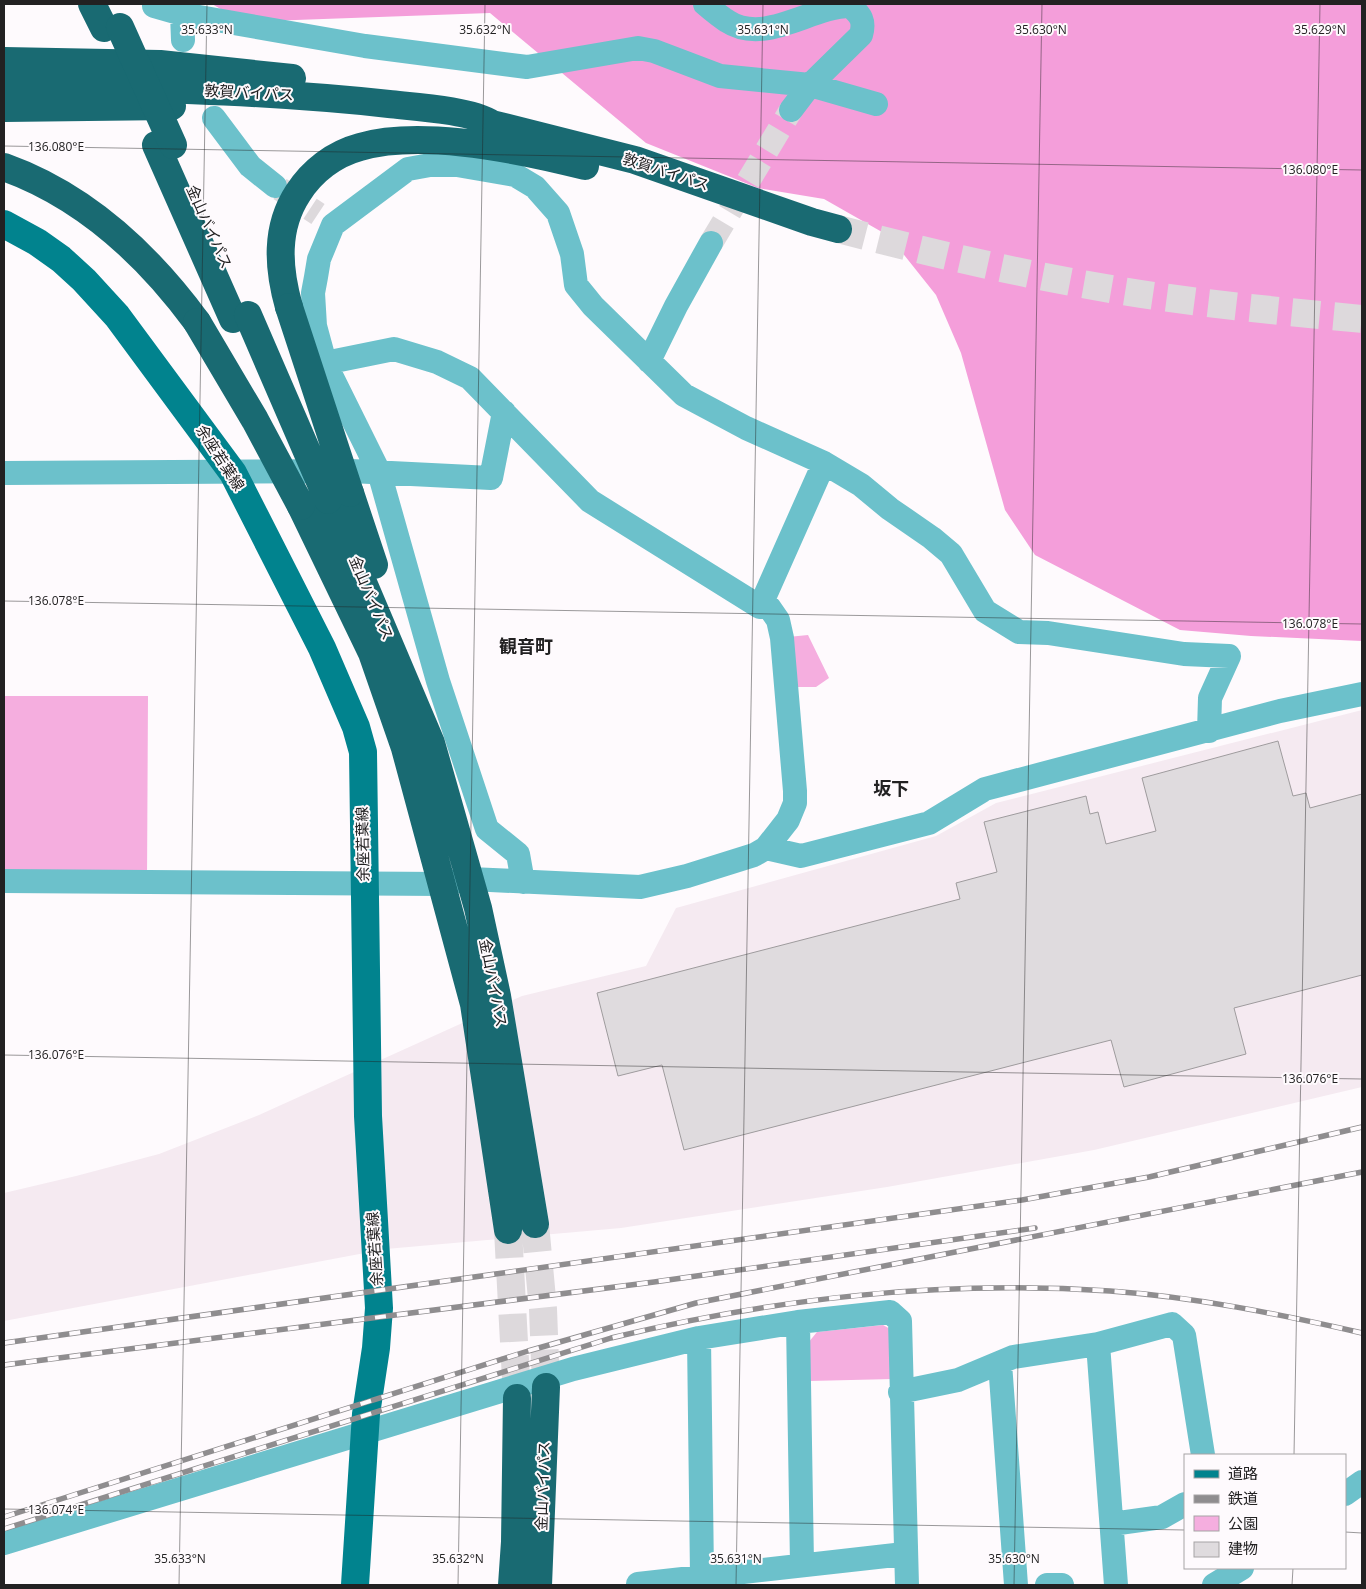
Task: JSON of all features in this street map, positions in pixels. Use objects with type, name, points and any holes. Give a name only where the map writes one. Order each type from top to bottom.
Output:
[{"type":"highway","name":"金山バイパス","points":[[92,4],[111,19],[240,317],[431,742],[469,879],[497,996],[535,1224]]},
{"type":"highway","points":[[4,61],[160,64],[231,70],[497,106],[598,136],[635,160]]},
{"type":"highway","name":"敦賀バイパス","points":[[4,84],[227,91],[344,99],[414,106],[482,117],[492,124]]},
{"type":"highway","name":"敦賀バイパス","points":[[4,108],[244,105],[359,109],[426,116],[481,125],[492,124],[635,160],[812,222],[838,229]]},
{"type":"highway","points":[[323,500],[289,306],[283,287],[280,251],[282,232],[293,201],[313,174],[326,163],[358,147],[377,143],[419,141],[449,143],[524,153],[578,164],[812,222]]},
{"type":"highway","name":"金山バイパス","points":[[4,166],[50,187],[104,222],[156,270],[197,322],[256,420],[323,500],[342,569],[405,748],[474,1004],[508,1230]]},
{"type":"highway","name":"金山バイパス","points":[[538,1585],[546,1387]]},
{"type":"highway","name":"金山バイパス","points":[[512,1585],[516,1542],[517,1398]]},
{"type":"main road","name":"余座若葉線","points":[[4,224],[37,242],[61,259],[84,280],[117,316],[232,473],[322,648],[356,727],[363,752],[368,1116],[379,1308],[365,1432],[354,1585]]},
{"type":"street","points":[[705,4],[728,22],[751,29],[774,27],[835,6],[850,6],[861,15],[864,26],[861,35],[810,85],[791,110]]},
{"type":"street","points":[[154,6],[182,14],[366,46],[527,67],[638,48],[654,51],[720,76],[810,85],[876,104]]},
{"type":"street","points":[[182,14],[183,40]]},
{"type":"street","points":[[214,118],[250,166],[275,186]]},
{"type":"street","points":[[522,882],[518,854],[487,829],[438,681],[379,472],[325,364],[315,326],[313,293],[326,220],[408,169],[430,165],[457,165],[515,175],[535,187],[558,213],[572,254],[576,285],[593,306],[684,395],[746,428],[824,463],[861,485],[951,554],[985,611],[1019,632],[1048,633],[1184,654],[1229,656],[1210,698],[1209,731]]},
{"type":"street","points":[[649,361],[676,306],[711,243]]},
{"type":"street","points":[[4,881],[442,884],[469,879],[640,887],[754,855],[766,848],[788,820],[794,803],[795,791],[782,638],[778,620],[769,607],[760,607],[590,501],[470,378],[437,362],[394,349],[325,364]]},
{"type":"street","points":[[4,473],[379,472],[491,478],[504,412]]},
{"type":"street","points":[[760,607],[824,463]]},
{"type":"street","points":[[766,848],[801,856],[929,823],[984,788],[1280,711],[1362,694]]},
{"type":"street","points":[[4,1542],[573,1369],[699,1338],[798,1322],[890,1312],[900,1321],[904,1554],[907,1585]]},
{"type":"street","points":[[798,1322],[802,1564]]},
{"type":"street","points":[[900,1392],[958,1380],[1013,1357],[1098,1344],[1172,1324],[1184,1335],[1203,1454]]},
{"type":"street","points":[[699,1338],[702,1575]]},
{"type":"street","points":[[1098,1344],[1116,1585]]},
{"type":"street","points":[[1000,1363],[1016,1585]]},
{"type":"street","points":[[1346,1493],[1362,1482]]},
{"type":"street","points":[[1112,1524],[1162,1516],[1184,1505]]},
{"type":"street","points":[[638,1584],[702,1575],[904,1554]]},
{"type":"street","points":[[1214,1585],[1240,1569]]},
{"type":"street","points":[[1047,1585],[1062,1585]]},
{"type":"shaded area","points":[[212,4],[1362,4],[1362,641],[1251,636],[1180,630],[1035,555],[1005,510],[961,353],[936,295],[889,236],[824,199],[758,188],[646,143],[490,13],[243,22]]},
{"type":"shaded area","points":[[1362,710],[1362,1087],[1094,1150],[887,1187],[621,1228],[386,1249],[4,1321],[4,1193],[159,1154],[259,1115],[522,996],[646,966],[676,908],[936,836],[996,803]]},
{"type":"green space","points":[[808,635],[829,678],[816,687],[794,687],[788,637]]},
{"type":"green space","points":[[4,696],[148,696],[147,880],[4,879]]},
{"type":"green space","points":[[883,1325],[892,1330],[893,1379],[809,1381],[808,1343],[817,1332]]},
{"type":"building","points":[[1278,741],[1293,796],[1306,793],[1310,808],[1362,794],[1362,975],[1234,1008],[1246,1054],[1124,1087],[1111,1040],[684,1150],[662,1065],[618,1076],[597,993],[960,899],[956,883],[997,872],[984,822],[1086,796],[1090,814],[1098,812],[1106,844],[1156,831],[1142,778]]},
{"type":"tunnel","points":[[711,243],[791,110]]},
{"type":"tunnel","points":[[280,189],[318,214]]},
{"type":"tunnel","points":[[838,229],[989,265],[1103,288],[1223,305],[1362,319]]},
{"type":"tunnel","points":[[535,1224],[543,1309],[546,1387]]},
{"type":"tunnel","points":[[508,1230],[517,1398]]},
{"type":"railway","points":[[4,1343],[1022,1200],[1149,1177],[1362,1127]]},
{"type":"railway","points":[[4,1517],[528,1351],[696,1303],[1362,1172]]},
{"type":"railway","points":[[4,1365],[654,1282],[1035,1228]]},
{"type":"railway","points":[[4,1529],[611,1338],[735,1312],[797,1303],[921,1290],[1046,1288],[1110,1291],[1174,1297],[1237,1307],[1362,1333]]},
{"type":"district","name":"観音町","points":[[526,647]]},
{"type":"district","name":"坂下","points":[[891,789]]}]
